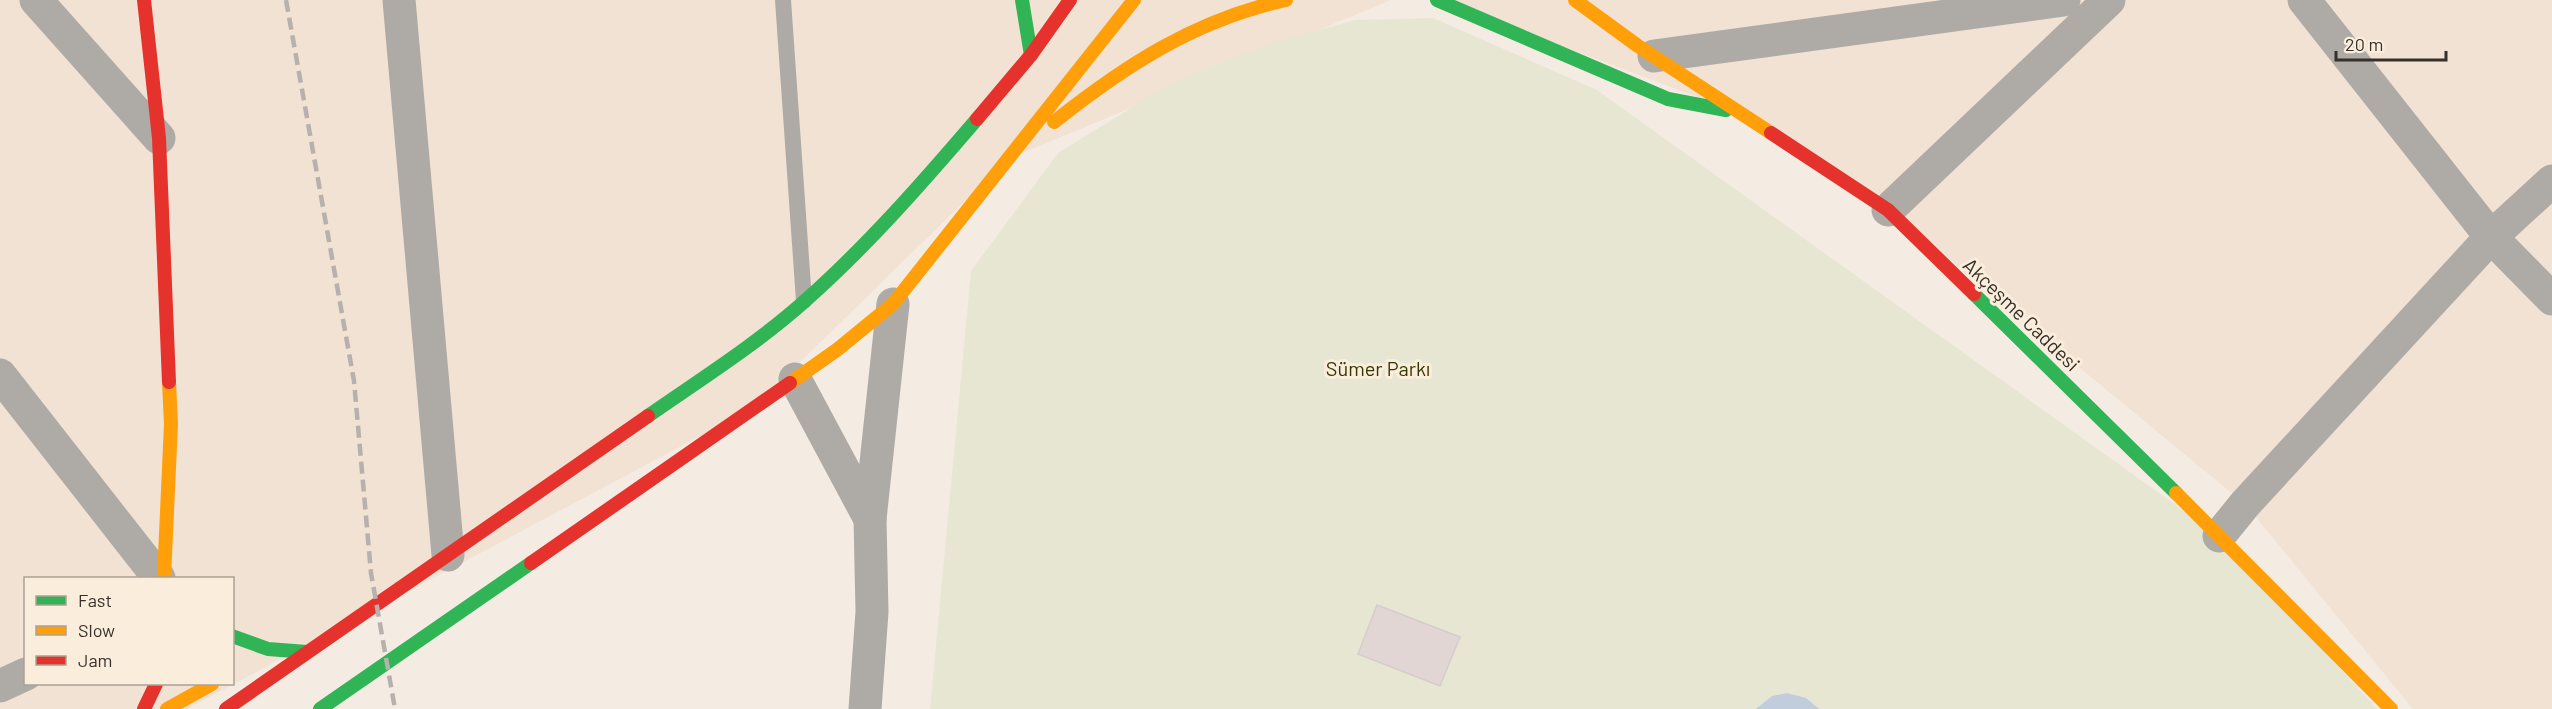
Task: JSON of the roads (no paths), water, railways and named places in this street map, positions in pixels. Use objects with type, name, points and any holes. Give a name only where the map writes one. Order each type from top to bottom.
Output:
[{"type":"main road","points":[[144,0],[159,138],[171,424],[164,577]]},
{"type":"main road","points":[[1022,0],[1031,55]]},
{"type":"main road","points":[[226,709],[725,363],[804,302],[870,240],[955,145],[1031,55],[1070,0]]},
{"type":"main road","points":[[320,709],[838,350],[893,304],[1134,0]]},
{"type":"main road","points":[[1008,159],[1077,103],[1150,53],[1234,13],[1286,0]]},
{"type":"main road","points":[[1437,0],[1668,99],[1740,113]]},
{"type":"main road","name":"Akçeşme Caddesi","points":[[1577,1],[1654,56],[1888,210],[2391,709]]},
{"type":"main road","points":[[234,637],[268,648],[308,652]]},
{"type":"main road","points":[[265,664],[308,652]]},
{"type":"main road","points":[[144,709],[156,685]]},
{"type":"main road","points":[[167,709],[210,685]]},
{"type":"street","points":[[36,0],[159,138]]},
{"type":"street","points":[[399,0],[448,555]]},
{"type":"street","points":[[1654,56],[2064,0]]},
{"type":"street","points":[[1888,210],[2109,0]]},
{"type":"street","points":[[2304,0],[2491,237],[2552,299]]},
{"type":"street","points":[[2219,536],[2245,504],[2491,237],[2552,181]]},
{"type":"street","points":[[864,709],[872,612],[870,519],[893,304]]},
{"type":"street","points":[[0,375],[157,577]]},
{"type":"street","points":[[795,379],[870,519]]},
{"type":"street","points":[[0,686],[24,675]]},
{"type":"lane","points":[[783,0],[804,302]]},
{"type":"water","points":[[1787,693],[1806,698],[1819,709],[1756,709],[1772,696]]},
{"type":"railway","points":[[286,0],[354,381],[371,573],[395,709]]},
{"type":"park label","name":"Sümer Parkı","points":[[1378,368]]}]
